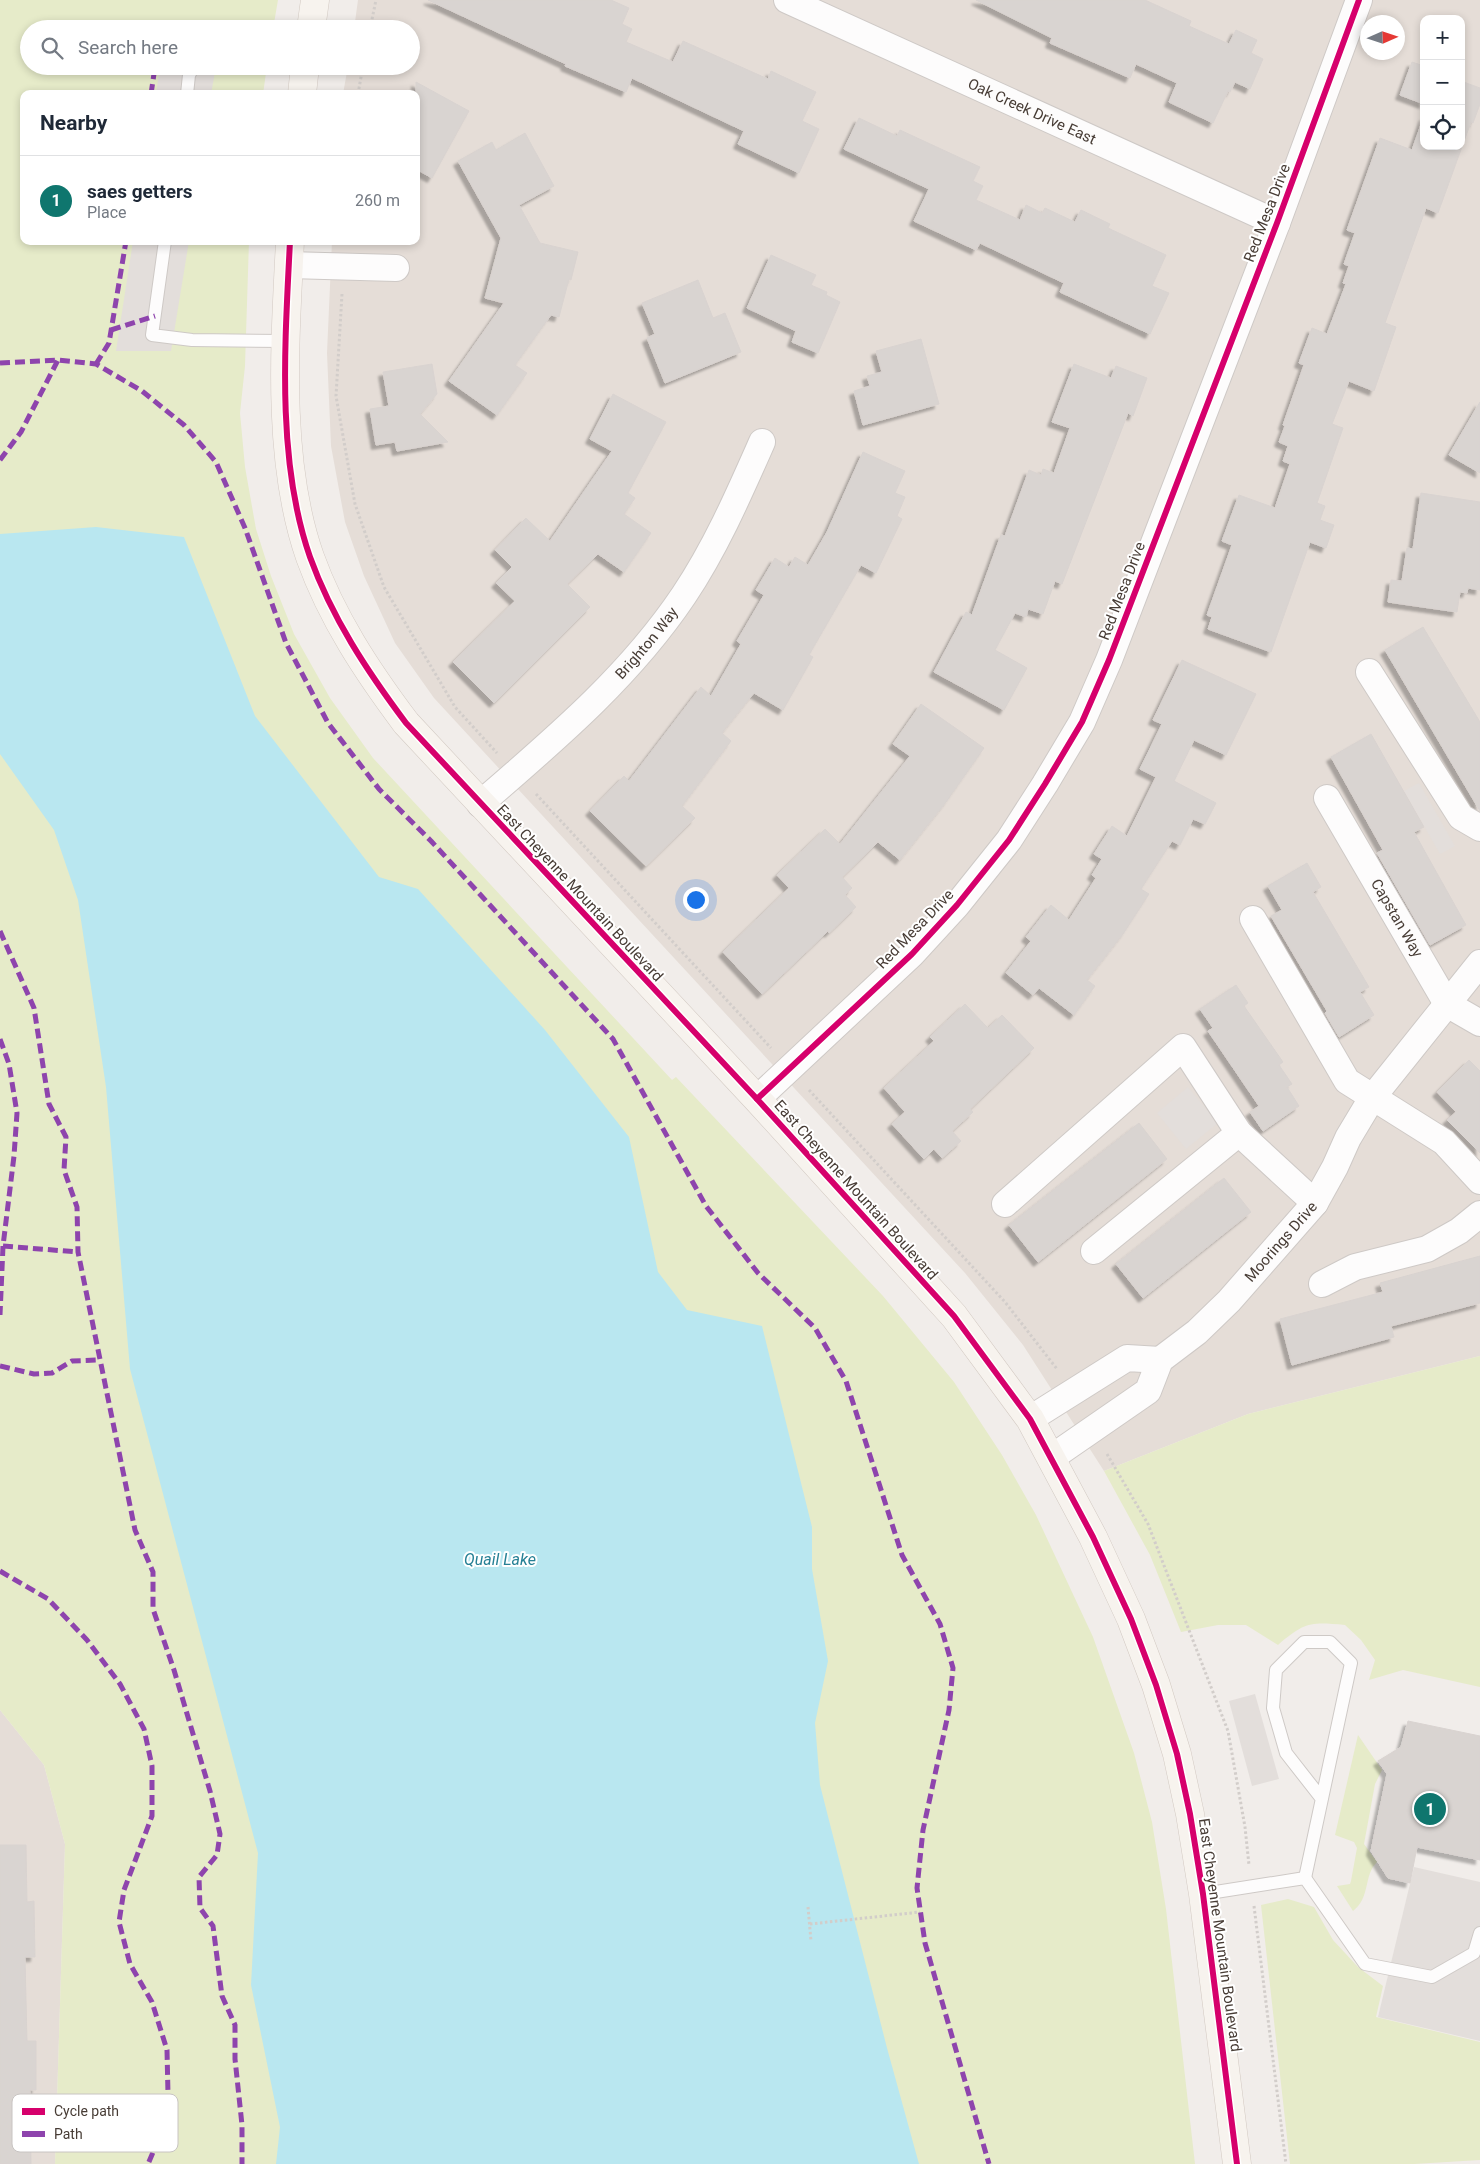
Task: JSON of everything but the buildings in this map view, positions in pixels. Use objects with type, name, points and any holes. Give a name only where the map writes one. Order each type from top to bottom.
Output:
[{"type":"street","points":[[312,20],[315,0]]},
{"type":"street","name":"Oak Creek Drive East","points":[[787,0],[1276,223]]},
{"type":"street","name":"Red Mesa Drive","points":[[757,1099],[912,954],[957,905],[1010,840],[1082,722],[1109,660],[1359,0]]},
{"type":"street","points":[[302,90],[304,75]]},
{"type":"street","points":[[290,253],[396,268]]},
{"type":"street","name":"East Cheyenne Mountain Boulevard","points":[[290,253],[286,341],[286,406],[294,489],[310,556],[328,600],[356,653],[406,723],[757,1099],[954,1316],[1030,1420],[1093,1537],[1131,1619],[1156,1685],[1177,1754],[1190,1814],[1203,1894],[1237,2164]]},
{"type":"street","name":"Brighton Way","points":[[480,804],[564,732],[601,696],[645,646],[684,595],[715,541],[762,442]]},
{"type":"street","points":[[1369,672],[1461,816],[1480,828]]},
{"type":"street","name":"Capstan Way","points":[[1328,798],[1447,1004]]},
{"type":"street","points":[[1253,919],[1347,1081],[1444,1142],[1480,1180]]},
{"type":"street","name":"Moorings Drive","points":[[1160,1360],[1197,1332],[1229,1301],[1315,1203],[1335,1167],[1348,1138],[1372,1098],[1480,963]]},
{"type":"street","points":[[1447,1004],[1480,1023]]},
{"type":"street","points":[[1005,1204],[1183,1047],[1240,1134],[1315,1203]]},
{"type":"street","points":[[1094,1251],[1240,1134]]},
{"type":"street","points":[[1322,1284],[1355,1267],[1427,1249],[1459,1231],[1480,1214]]},
{"type":"street","points":[[1030,1420],[1127,1358],[1160,1360],[1148,1391],[1051,1458]]},
{"type":"lane","points":[[187,90],[189,75]]},
{"type":"lane","points":[[165,245],[152,335],[192,340],[286,341]]},
{"type":"lane","points":[[1322,1800],[1286,1753],[1273,1708],[1276,1670],[1304,1642],[1330,1642],[1352,1663],[1305,1878],[1365,1964],[1432,1977],[1474,1952],[1480,1933]]},
{"type":"lane","points":[[1203,1894],[1305,1878]]},
{"type":"path","points":[[372,20],[376,0]]},
{"type":"path","points":[[359,90],[361,75]]},
{"type":"path","points":[[808,1907],[811,1941]]},
{"type":"path","points":[[810,1924],[920,1912]]},
{"type":"shaded area","points":[[358,0],[1480,0],[1480,1356],[1248,1414],[1104,1471],[1023,1345],[965,1273],[434,698],[395,643],[364,576],[345,522],[331,446],[327,353],[332,245],[420,245],[420,90],[344,90],[346,75],[420,75],[420,20],[355,20]]},
{"type":"shaded area","points":[[159,75],[214,75],[212,90],[157,90]]},
{"type":"shaded area","points":[[132,245],[188,245],[171,351],[116,351]]},
{"type":"shaded area","points":[[1419,783],[1455,846],[1440,854],[1404,791]]},
{"type":"shaded area","points":[[1188,1087],[1218,1123],[1186,1149],[1157,1113]]},
{"type":"shaded area","points":[[1255,1694],[1279,1779],[1252,1786],[1229,1701]]},
{"type":"shaded area","points":[[0,1710],[44,1765],[65,1844],[57,2094],[12,2094],[12,2152],[55,2152],[55,2164],[0,2164]]},
{"type":"shaded area","points":[[1414,1867],[1480,1882],[1480,2041],[1378,2017]]},
{"type":"green space","points":[[0,0],[278,0],[275,20],[20,20],[20,75],[266,75],[264,90],[20,90],[20,245],[249,245],[245,366],[240,413],[245,467],[256,529],[271,576],[294,634],[330,698],[373,758],[672,1080],[676,1077],[883,1296],[954,1382],[1002,1455],[1036,1515],[1093,1637],[1134,1753],[1152,1822],[1166,1909],[1195,2164],[55,2164],[55,2152],[178,2152],[178,2094],[57,2094],[65,1844],[44,1765],[0,1710]]},
{"type":"green space","points":[[1480,1356],[1480,1687],[1403,1670],[1369,1680],[1375,1660],[1361,1640],[1345,1625],[1308,1625],[1278,1645],[1246,1625],[1218,1625],[1181,1632],[1150,1555],[1104,1471],[1248,1414]]},
{"type":"green space","points":[[1358,1735],[1382,1770],[1375,1784],[1364,1844],[1377,1862],[1370,1874],[1365,1893],[1359,1905],[1353,1911],[1337,1886],[1350,1884],[1357,1848],[1354,1842],[1335,1835]]},
{"type":"green space","points":[[1288,1899],[1314,1907],[1333,1940],[1358,1967],[1383,1986],[1376,2017],[1480,2042],[1480,2160],[1414,2164],[1290,2164],[1261,1905]]},
{"type":"water","name":"Quail Lake","points":[[96,527],[184,537],[255,716],[379,877],[418,889],[545,1030],[629,1137],[658,1272],[687,1310],[762,1326],[812,1527],[812,1569],[828,1661],[815,1723],[820,1785],[887,2048],[919,2164],[276,2164],[280,2127],[251,1985],[258,1853],[130,1369],[106,1087],[78,900],[54,830],[0,754],[0,534]]},
{"type":"marked path","points":[[152,90],[154,75]]},
{"type":"marked path","points":[[96,364],[109,343],[125,245]]},
{"type":"marked path","points":[[111,330],[155,316]]},
{"type":"marked path","points":[[0,363],[58,360],[96,364],[142,391],[184,425],[216,462],[245,528],[286,643],[328,723],[379,789],[431,841],[613,1039],[706,1206],[758,1273],[815,1328],[846,1381],[902,1555],[940,1624],[953,1668],[949,1710],[923,1830],[917,1888],[925,1943],[989,2164]]},
{"type":"marked path","points":[[0,460],[21,432],[58,360]]},
{"type":"marked path","points":[[0,931],[34,1008],[49,1104],[66,1137],[64,1170],[77,1207],[78,1252],[135,1530],[153,1572],[153,1609],[174,1670],[210,1791],[220,1834],[217,1855],[199,1877],[200,1908],[213,1926],[222,1996],[235,2025],[235,2059],[242,2125],[242,2164]]},
{"type":"marked path","points":[[0,1039],[9,1064],[17,1113],[14,1156],[3,1246],[0,1315]]},
{"type":"marked path","points":[[3,1246],[78,1252]]},
{"type":"marked path","points":[[0,1366],[34,1374],[52,1373],[72,1361],[99,1360]]},
{"type":"marked path","points":[[0,1571],[48,1599],[87,1640],[120,1684],[144,1729],[152,1766],[152,1816],[124,1890],[119,1922],[130,1964],[152,2002],[167,2050],[168,2094]]},
{"type":"marked path","points":[[148,2164],[153,2152]]},
{"type":"cycle path","points":[[757,1099],[912,954],[957,905],[1009,840],[1082,722],[1109,660],[1277,223],[1359,0]]},
{"type":"cycle path","points":[[290,245],[286,319],[285,401],[292,481],[299,520],[319,580],[340,623],[364,664],[406,723],[757,1099],[954,1316],[1030,1419],[1093,1537],[1131,1619],[1156,1685],[1177,1754],[1190,1814],[1203,1894],[1237,2164]]},
{"type":"place","name":"saes getters","points":[[1430,1809]]}]
